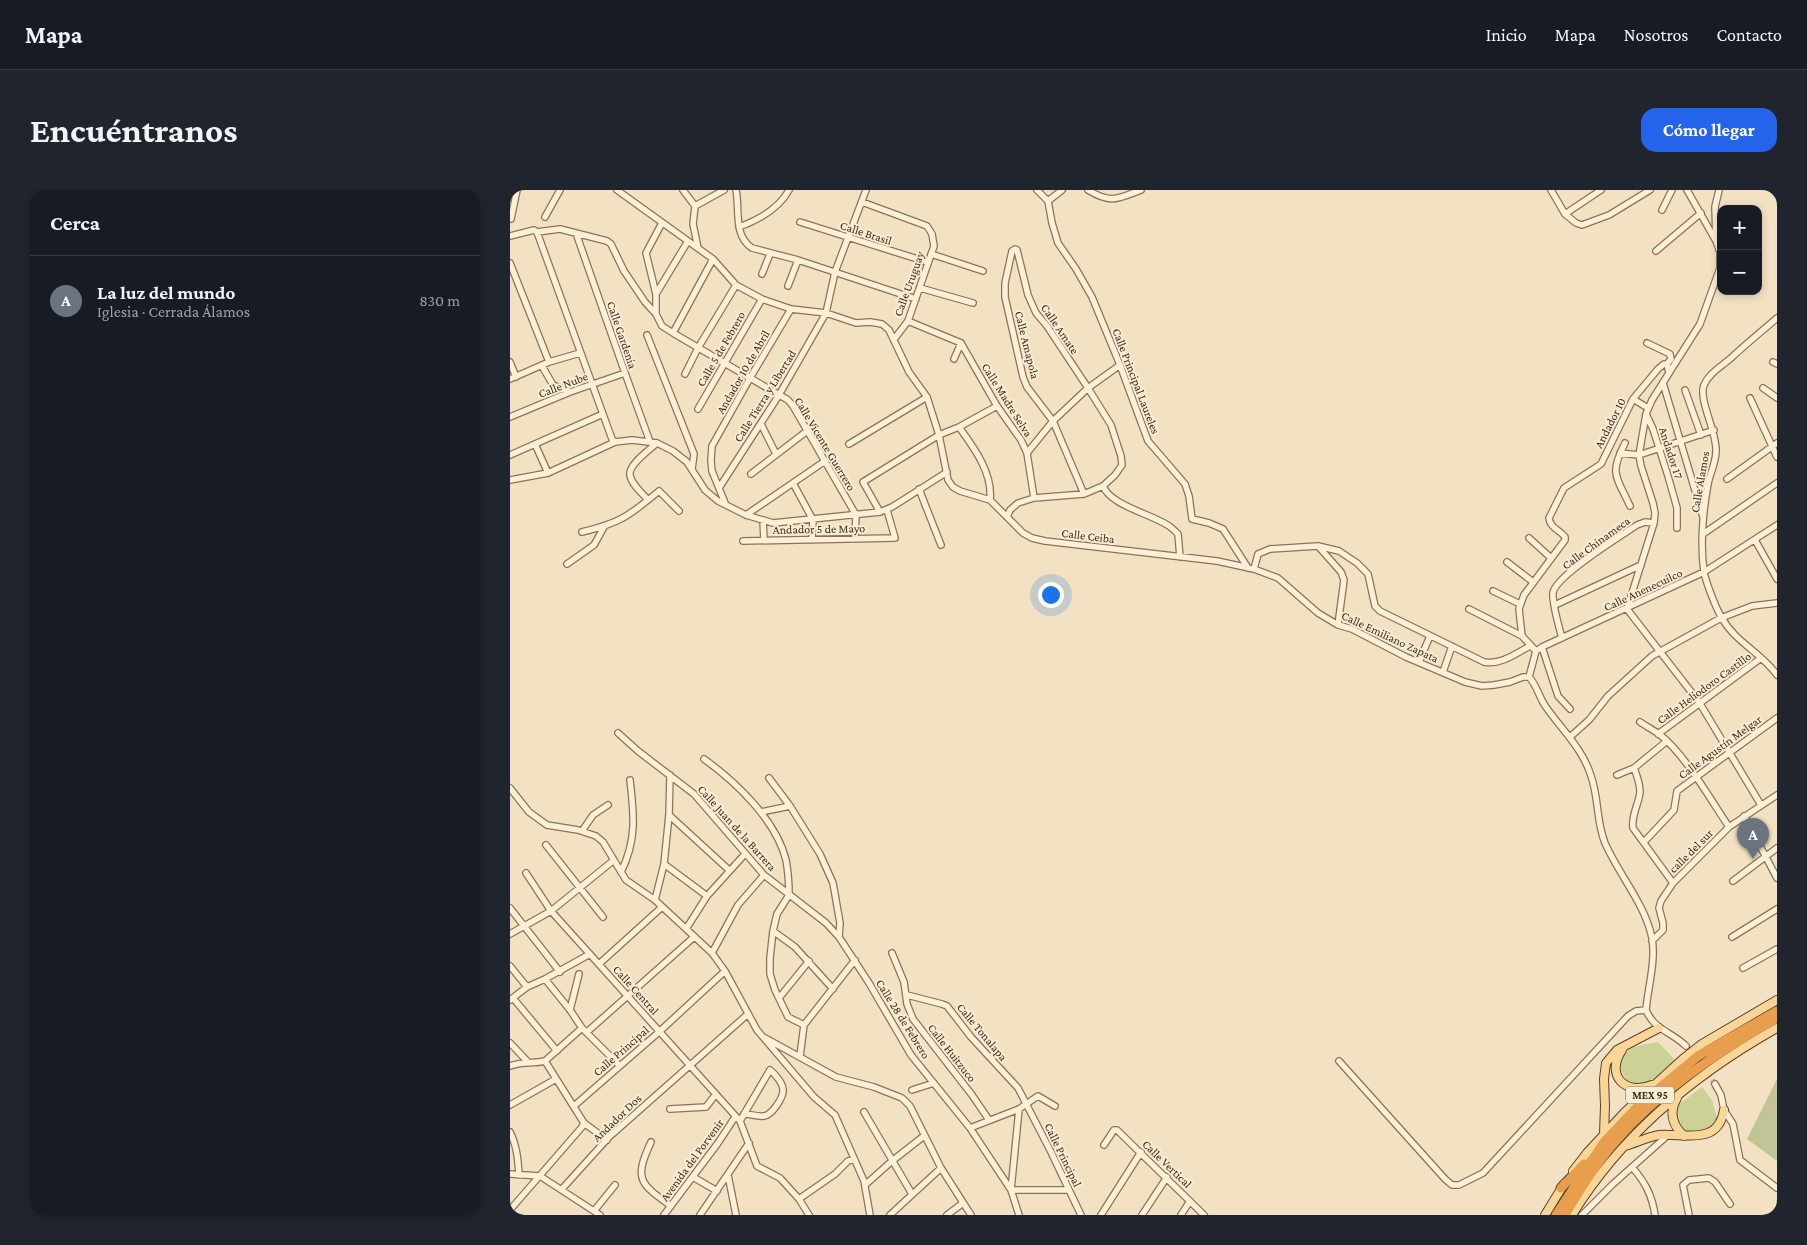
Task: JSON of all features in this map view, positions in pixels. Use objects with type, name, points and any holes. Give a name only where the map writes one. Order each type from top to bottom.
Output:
[{"type":"highway","name":"MEX 95","points":[[1556,1215],[1604,1138],[1639,1104],[1698,1056],[1777,1011]]},
{"type":"highway","name":"MEX 95","points":[[1565,1215],[1585,1182],[1614,1143],[1645,1111],[1673,1086],[1707,1061],[1777,1018]]},
{"type":"highway","points":[[1561,1188],[1604,1138]]},
{"type":"main road","points":[[1604,1138],[1625,1112],[1683,1059],[1702,1044],[1777,1000]]},
{"type":"main road","points":[[1604,1138],[1604,1079],[1606,1062],[1625,1044],[1659,1028]]},
{"type":"main road","points":[[1572,1215],[1583,1196],[1622,1146],[1679,1094],[1742,1048],[1777,1028]]},
{"type":"main road","points":[[1625,1044],[1616,1059],[1616,1072],[1620,1080],[1634,1089],[1642,1089],[1656,1084]]},
{"type":"main road","points":[[1679,1094],[1672,1107],[1672,1114],[1675,1125],[1684,1136]]},
{"type":"main road","points":[[1622,1146],[1648,1138],[1699,1136],[1713,1130],[1722,1120],[1724,1110]]},
{"type":"main road","points":[[1545,1215],[1561,1188]]},
{"type":"street","points":[[511,219],[518,190]]},
{"type":"street","points":[[545,217],[560,190]]},
{"type":"street","points":[[510,480],[548,473],[615,442],[632,440],[654,442],[673,451],[687,462],[705,490],[718,501],[746,515],[773,523],[813,520],[887,510],[947,472],[939,434],[927,397],[909,372],[894,338],[882,324],[870,322],[856,323],[826,313],[791,308],[762,299],[736,285],[713,259],[617,190]]},
{"type":"street","points":[[682,190],[695,206],[693,224],[698,248]]},
{"type":"street","points":[[695,206],[724,190]]},
{"type":"street","points":[[736,190],[739,227],[746,244],[752,248],[798,260],[916,299]]},
{"type":"street","name":"Calle Tierra y Libertad","points":[[719,488],[779,395],[826,313],[835,272],[866,190]]},
{"type":"street","points":[[1037,190],[1048,200],[1062,190]]},
{"type":"street","points":[[1088,190],[1100,198],[1109,200],[1141,190]]},
{"type":"street","points":[[1100,198],[1104,190]]},
{"type":"street","points":[[1552,190],[1565,214],[1582,225],[1609,215],[1650,190]]},
{"type":"street","points":[[1565,214],[1601,190]]},
{"type":"street","points":[[1662,210],[1672,190]]},
{"type":"street","points":[[1687,190],[1716,241],[1720,252],[1720,268],[1700,324],[1647,411],[1640,455],[1641,466],[1653,503],[1654,523],[1627,609],[1699,702],[1761,805]]},
{"type":"street","points":[[1716,241],[1714,207],[1719,190]]},
{"type":"street","points":[[739,227],[764,216],[783,200],[789,191]]},
{"type":"street","name":"Calle Principal Laureles","points":[[1048,200],[1058,242],[1092,297],[1148,441],[1185,484],[1189,496],[1192,519],[1223,529],[1251,569]]},
{"type":"street","name":"Calle Uruguay","points":[[862,202],[927,226],[932,234],[934,246],[908,321],[894,338]]},
{"type":"street","points":[[1656,251],[1701,213]]},
{"type":"street","name":"Calle Brasil","points":[[800,222],[927,262]]},
{"type":"street","points":[[656,314],[656,294],[646,253],[662,223]]},
{"type":"street","name":"Calle Vicente Guerrero","points":[[510,236],[530,230],[537,232],[560,229],[612,244],[624,271],[645,302],[656,314],[662,326],[779,395],[793,406],[856,515]]},
{"type":"street","points":[[537,232],[580,353],[612,439],[615,442]]},
{"type":"street","name":"Calle Gardenia","points":[[576,233],[625,373],[654,442]]},
{"type":"street","points":[[656,294],[688,241]]},
{"type":"street","name":"Calle Amate","points":[[1016,249],[1028,295],[1036,313],[1047,326],[1111,425],[1122,465],[1115,476],[1103,486]]},
{"type":"street","name":"Calle Amapola","points":[[1016,249],[1012,251],[1005,283],[1005,297],[1012,334],[1027,387],[1053,421],[1084,494]]},
{"type":"street","points":[[762,274],[770,254]]},
{"type":"street","points":[[931,254],[983,271]]},
{"type":"street","points":[[673,333],[713,259]]},
{"type":"street","points":[[788,286],[798,260]]},
{"type":"street","points":[[510,263],[550,362]]},
{"type":"street","points":[[685,374],[698,348],[736,285]]},
{"type":"street","points":[[920,288],[973,303]]},
{"type":"street","name":"Calle 5 de Febrero","points":[[698,409],[762,299]]},
{"type":"street","name":"Andador 10 de Abril","points":[[719,488],[712,471],[712,446],[791,308]]},
{"type":"street","name":"Calle Álamos","points":[[1776,673],[1737,638],[1722,618],[1704,572],[1704,519],[1708,482],[1714,466],[1716,450],[1714,430],[1704,402],[1702,390],[1710,376],[1777,318]]},
{"type":"street","points":[[908,321],[961,343],[954,359]]},
{"type":"street","points":[[647,336],[694,454],[692,469]]},
{"type":"street","name":"Calle Madre Selva","points":[[961,343],[997,406],[1021,440],[1027,453],[1034,498]]},
{"type":"street","points":[[1647,343],[1670,354],[1671,358],[1667,364],[1669,374]]},
{"type":"street","points":[[510,362],[513,378],[550,362],[580,353]]},
{"type":"street","name":"Andador 10","points":[[1551,558],[1565,540],[1565,537],[1550,523],[1550,518],[1564,488],[1600,464],[1633,399],[1658,369],[1667,364]]},
{"type":"street","points":[[1027,453],[1053,421],[1088,388],[1120,365]]},
{"type":"street","points":[[542,366],[553,385],[570,392]]},
{"type":"street","name":"Calle Nube","points":[[510,417],[570,392],[625,373]]},
{"type":"street","points":[[1663,382],[1704,519]]},
{"type":"street","points":[[1763,388],[1777,398]]},
{"type":"street","points":[[1685,390],[1701,435]]},
{"type":"street","points":[[849,444],[927,397]]},
{"type":"street","points":[[1750,398],[1775,445],[1777,457]]},
{"type":"street","points":[[1633,399],[1647,411]]},
{"type":"street","points":[[880,512],[863,482],[939,434],[959,428],[997,406]]},
{"type":"street","name":"Andador 17","points":[[1647,411],[1677,508],[1676,528]]},
{"type":"street","points":[[510,455],[603,414]]},
{"type":"street","points":[[761,424],[776,454]]},
{"type":"street","points":[[959,428],[981,462],[990,488],[990,500]]},
{"type":"street","points":[[1620,453],[1640,455],[1714,430]]},
{"type":"street","points":[[751,474],[807,431]]},
{"type":"street","points":[[648,500],[629,475],[631,466],[654,442]]},
{"type":"street","points":[[1625,443],[1614,469],[1630,506]]},
{"type":"street","points":[[535,444],[548,473]]},
{"type":"street","points":[[1728,479],[1775,445]]},
{"type":"street","points":[[746,515],[825,461]]},
{"type":"street","name":"Calle Ceiba","points":[[947,472],[948,480],[953,487],[990,500],[1023,533],[1032,538],[1217,561],[1251,569]]},
{"type":"street","points":[[793,483],[813,520],[812,539]]},
{"type":"street","points":[[1703,534],[1777,483]]},
{"type":"street","points":[[1007,517],[1010,510],[1018,503],[1034,498],[1084,494],[1103,486],[1105,492],[1129,508],[1169,526],[1178,534],[1180,557]]},
{"type":"street","points":[[719,488],[725,503]]},
{"type":"street","points":[[919,489],[941,545]]},
{"type":"street","points":[[582,532],[619,522],[635,512],[659,491],[679,511]]},
{"type":"street","name":"Andador 5 de Mayo","points":[[743,541],[894,538],[887,510]]},
{"type":"street","points":[[855,538],[856,515]]},
{"type":"street","points":[[763,520],[764,540]]},
{"type":"street","name":"Calle Chinameca","points":[[1555,605],[1554,589],[1570,572],[1637,525],[1645,522],[1654,523]]},
{"type":"street","name":"Calle Anenecuilco","points":[[1536,652],[1542,647],[1704,572],[1777,525]]},
{"type":"street","points":[[567,564],[594,545],[604,527]]},
{"type":"street","points":[[1522,636],[1520,604],[1533,582],[1551,558],[1529,538]]},
{"type":"street","points":[[1755,540],[1777,579]]},
{"type":"street","points":[[1251,569],[1258,554],[1270,548],[1318,546],[1340,551],[1357,563],[1368,574],[1375,606],[1380,611],[1484,662],[1492,664],[1500,663],[1530,646]]},
{"type":"street","points":[[1318,546],[1341,572],[1344,580],[1338,625]]},
{"type":"street","points":[[1769,565],[1777,560]]},
{"type":"street","points":[[1507,562],[1533,582]]},
{"type":"street","points":[[1562,638],[1555,605],[1641,565]]},
{"type":"street","name":"Calle Emiliano Zapata","points":[[1251,569],[1278,578],[1318,613],[1338,625],[1352,629],[1465,682],[1482,686],[1502,684],[1523,677],[1530,677]]},
{"type":"street","points":[[1493,591],[1520,604]]},
{"type":"street","points":[[1570,737],[1589,720],[1608,696],[1652,656],[1722,618],[1752,606],[1777,603]]},
{"type":"street","points":[[1469,609],[1522,636],[1536,652],[1530,677],[1546,707],[1583,757],[1591,776],[1598,823],[1602,835],[1647,921],[1652,941],[1652,956],[1646,1010],[1654,1024],[1673,1035],[1686,1046]]},
{"type":"street","points":[[1419,662],[1430,636]]},
{"type":"street","points":[[1442,672],[1452,646]]},
{"type":"street","points":[[1542,647],[1558,696],[1570,709]]},
{"type":"street","name":"Calle Heliodoro Castillo","points":[[1658,734],[1761,658]]},
{"type":"street","name":"Calle Agustín Melgar","points":[[1644,842],[1674,810],[1677,791],[1777,718]]},
{"type":"street","points":[[1640,722],[1667,741],[1696,777],[1729,827]]},
{"type":"street","name":"Calle Juan de la Barrera","points":[[618,734],[694,794],[764,875],[790,895]]},
{"type":"street","points":[[1617,775],[1634,768],[1667,741]]},
{"type":"street","points":[[704,758],[728,776],[761,812],[780,842],[786,860],[790,895],[777,914],[773,931],[770,974],[788,1017],[804,1025]]},
{"type":"street","points":[[1634,768],[1639,781],[1640,792],[1632,822],[1633,828],[1673,883]]},
{"type":"street","points":[[655,900],[664,864],[669,815],[670,775]]},
{"type":"street","points":[[769,778],[790,806],[820,854],[833,883],[840,923],[839,937]]},
{"type":"street","points":[[621,872],[630,850],[635,820],[630,780]]},
{"type":"street","points":[[510,788],[529,812],[547,825],[582,831],[596,836],[603,842],[626,880],[655,900],[712,953],[725,971],[761,1036],[814,1097],[835,1115],[865,1186],[870,1215]]},
{"type":"street","name":"calle del sur","points":[[1652,941],[1663,930],[1659,908],[1661,900],[1673,883],[1729,827],[1777,795]]},
{"type":"street","points":[[582,831],[593,815],[608,805]]},
{"type":"street","points":[[761,812],[790,806]]},
{"type":"street","points":[[669,815],[729,870]]},
{"type":"street","points":[[1744,816],[1777,878]]},
{"type":"street","points":[[546,845],[603,916]]},
{"type":"street","points":[[1733,881],[1777,848]]},
{"type":"street","points":[[686,929],[707,896],[745,854]]},
{"type":"street","points":[[510,934],[551,911],[614,860]]},
{"type":"street","points":[[664,864],[707,896]]},
{"type":"street","name":"Calle Central","points":[[526,873],[551,911],[737,1119],[749,1143],[757,1166],[780,1178],[799,1199],[809,1215]]},
{"type":"street","points":[[712,953],[738,905],[764,875]]},
{"type":"street","name":"Calle 28 de Febrero","points":[[790,895],[826,923],[839,937],[855,960],[911,1055],[970,1128],[1011,1190],[1019,1215]]},
{"type":"street","points":[[599,964],[662,907]]},
{"type":"street","points":[[510,908],[560,972]]},
{"type":"street","points":[[1732,937],[1777,909]]},
{"type":"street","points":[[773,931],[809,961],[833,989]]},
{"type":"street","points":[[510,1066],[527,1062],[545,1061],[628,996],[694,937]]},
{"type":"street","points":[[1744,968],[1777,949]]},
{"type":"street","points":[[557,1051],[512,999],[527,987],[546,980],[590,954]]},
{"type":"street","name":"Calle Huitzuco","points":[[892,954],[904,982],[907,1004],[913,1019],[968,1089],[989,1120]]},
{"type":"street","points":[[800,1056],[804,1025],[855,960]]},
{"type":"street","points":[[779,998],[809,961]]},
{"type":"street","points":[[510,966],[527,987]]},
{"type":"street","name":"Calle Principal","points":[[574,1106],[725,971]]},
{"type":"street","points":[[570,1010],[578,974]]},
{"type":"street","points":[[546,980],[585,1030],[620,1066]]},
{"type":"street","name":"Calle Tonalapa","points":[[907,995],[948,1006],[971,1037],[1018,1088],[1026,1104]]},
{"type":"street","points":[[1338,1060],[1445,1179],[1452,1185],[1459,1185],[1483,1173],[1628,1016],[1636,1011],[1646,1010]]},
{"type":"street","name":"Andador Dos","points":[[562,1189],[607,1140],[748,1014]]},
{"type":"street","points":[[761,1036],[836,1077],[874,1087],[902,1098],[910,1106],[941,1168],[971,1215]]},
{"type":"street","points":[[510,1043],[527,1062]]},
{"type":"street","points":[[545,1061],[584,1123],[607,1140]]},
{"type":"street","name":"Avenida del Porvenir","points":[[664,1215],[737,1119],[744,1114],[770,1070],[782,1085],[783,1094],[768,1115],[744,1114]]},
{"type":"street","points":[[510,1105],[556,1079]]},
{"type":"street","points":[[912,1090],[934,1082]]},
{"type":"street","points":[[1715,1084],[1721,1095],[1724,1110],[1734,1129],[1740,1160],[1777,1188]]},
{"type":"street","points":[[670,1109],[706,1107],[716,1094]]},
{"type":"street","points":[[970,1128],[1019,1109],[1040,1096],[1055,1106]]},
{"type":"street","name":"Calle Principal","points":[[1026,1104],[1081,1215]]},
{"type":"street","points":[[1019,1109],[1011,1190],[1069,1190]]},
{"type":"street","points":[[864,1112],[912,1194]]},
{"type":"street","points":[[512,1208],[584,1123]]},
{"type":"street","name":"Calle Vertical","points":[[1104,1145],[1115,1130],[1204,1215]]},
{"type":"street","points":[[510,1132],[518,1154],[519,1175]]},
{"type":"street","points":[[865,1186],[892,1160],[924,1136]]},
{"type":"street","points":[[1583,1215],[1632,1167],[1668,1136]]},
{"type":"street","points":[[651,1142],[642,1163],[641,1173],[644,1182],[652,1192],[671,1206]]},
{"type":"street","points":[[700,1215],[749,1143]]},
{"type":"street","points":[[1101,1215],[1140,1152]]},
{"type":"street","points":[[799,1199],[835,1174],[848,1161],[854,1159]]},
{"type":"street","points":[[1632,1167],[1644,1181],[1652,1198],[1655,1215]]},
{"type":"street","points":[[890,1215],[941,1168]]},
{"type":"street","points":[[510,1174],[540,1176],[597,1213],[615,1185]]},
{"type":"street","points":[[728,1175],[736,1215]]},
{"type":"street","points":[[693,1177],[717,1191]]},
{"type":"street","points":[[1142,1215],[1167,1178]]},
{"type":"street","points":[[1689,1215],[1683,1184],[1689,1180],[1709,1178],[1716,1182],[1730,1204]]},
{"type":"street","points":[[1181,1215],[1190,1201]]},
{"type":"street","points":[[947,1215],[964,1202]]},
{"type":"green space","points":[[1658,1042],[1675,1060],[1648,1083],[1638,1085],[1632,1083],[1624,1076],[1622,1071],[1622,1059],[1625,1054],[1636,1047]]},
{"type":"green space","points":[[1777,1079],[1777,1161],[1747,1139]]},
{"type":"green space","points":[[1702,1087],[1712,1100],[1717,1118],[1703,1131],[1690,1133],[1681,1124],[1678,1105]]},
{"type":"tunnel","points":[[1686,1046],[1715,1084]]},
{"type":"place","name":"La luz del mundo","points":[[1753,859]]}]
